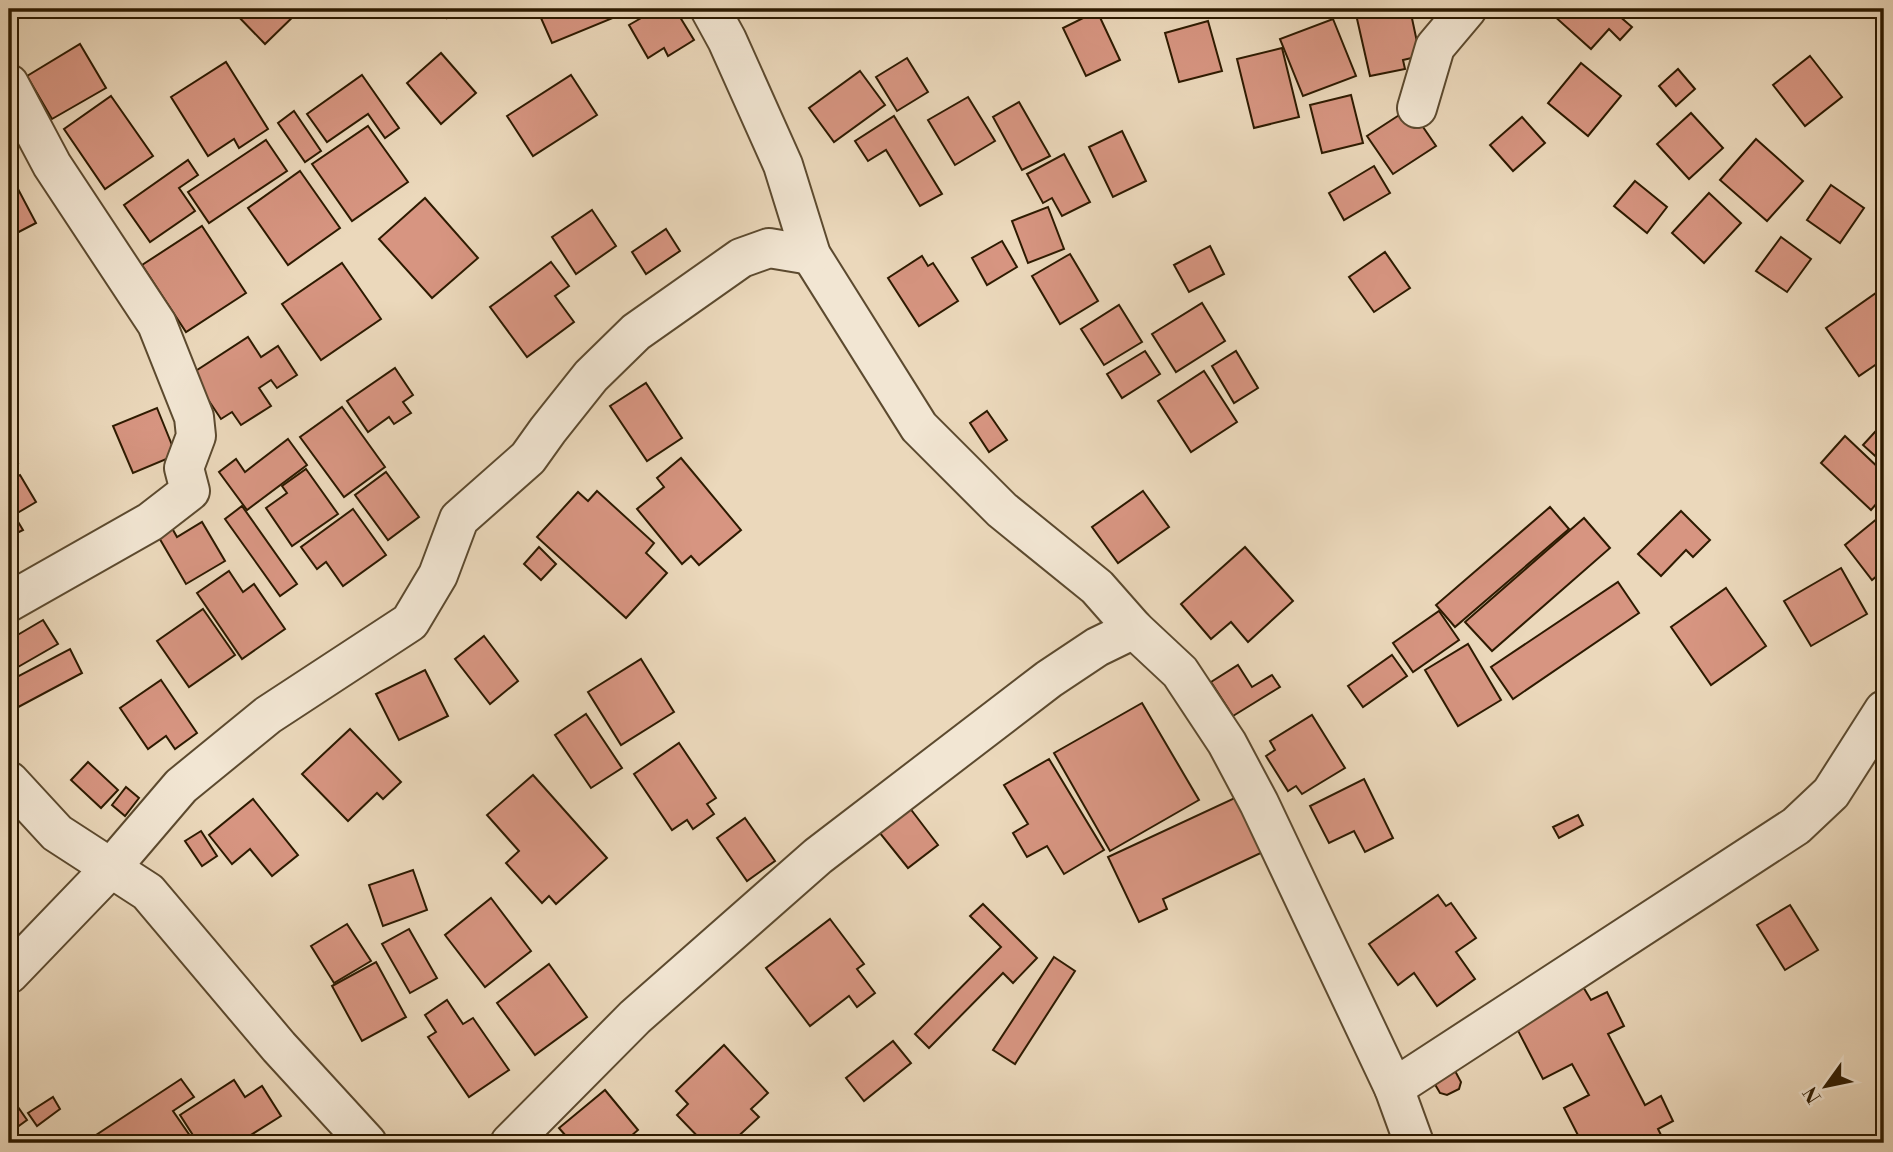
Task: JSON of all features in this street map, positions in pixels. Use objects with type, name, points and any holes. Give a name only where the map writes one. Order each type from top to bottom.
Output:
[{"type":"street","points":[[710,9],[727,40],[783,166],[811,256],[919,427],[1002,510],[1097,587],[1134,629],[1180,672],[1227,743],[1259,803],[1394,1088],[1414,1143]]},
{"type":"street","points":[[1417,108],[1435,47],[1467,9]]},
{"type":"street","points":[[9,84],[52,165],[157,324],[187,394],[196,436],[184,468],[190,491],[150,522],[9,602]]},
{"type":"street","points":[[9,974],[110,869],[181,786],[268,715],[410,622],[438,575],[459,519],[528,458],[592,376],[636,332],[741,258],[769,248],[811,256]]},
{"type":"street","points":[[510,1143],[635,1017],[818,856],[1049,679],[1097,647],[1134,629]]},
{"type":"street","points":[[1394,1088],[1796,825],[1831,793],[1884,710]]},
{"type":"street","points":[[9,781],[57,834],[148,892],[279,1046],[367,1143]]},
{"type":"building","points":[[231,9],[301,9],[265,44]]},
{"type":"building","points":[[443,9],[464,9],[447,18]]},
{"type":"building","points":[[537,9],[624,9],[625,13],[552,43]]},
{"type":"building","points":[[657,9],[675,9],[694,40],[668,56],[664,48],[648,58],[629,25]]},
{"type":"building","points":[[1410,9],[1420,56],[1403,60],[1405,69],[1370,76],[1355,10]]},
{"type":"building","points":[[1558,9],[1621,9],[1617,14],[1632,27],[1620,40],[1609,29],[1591,49],[1553,15]]},
{"type":"building","points":[[1097,11],[1120,60],[1086,76],[1063,28]]},
{"type":"building","points":[[1333,19],[1356,76],[1303,96],[1280,39]]},
{"type":"building","points":[[1208,21],[1222,71],[1179,82],[1165,33]]},
{"type":"building","points":[[80,44],[106,88],[52,119],[27,76]]},
{"type":"building","points":[[1282,48],[1299,117],[1254,128],[1237,59]]},
{"type":"building","points":[[441,53],[476,93],[441,124],[407,83]]},
{"type":"building","points":[[1810,56],[1842,97],[1805,126],[1773,85]]},
{"type":"building","points":[[907,58],[928,92],[897,111],[876,77]]},
{"type":"building","points":[[226,62],[268,129],[239,148],[234,139],[208,156],[171,97]]},
{"type":"building","points":[[1581,63],[1621,96],[1588,136],[1548,103]]},
{"type":"building","points":[[1678,69],[1695,89],[1676,106],[1659,86]]},
{"type":"building","points":[[860,71],[885,105],[834,142],[809,108]]},
{"type":"building","points":[[362,75],[399,128],[385,138],[368,114],[327,142],[307,114]]},
{"type":"building","points":[[571,75],[597,115],[533,156],[507,116]]},
{"type":"building","points":[[1351,95],[1363,143],[1322,153],[1310,105]]},
{"type":"building","points":[[111,96],[153,156],[105,189],[64,129]]},
{"type":"building","points":[[968,97],[995,141],[955,165],[928,120]]},
{"type":"building","points":[[1019,102],[1050,156],[1022,170],[993,117]]},
{"type":"building","points":[[1410,108],[1436,146],[1393,174],[1367,136]]},
{"type":"building","points":[[294,111],[321,151],[305,162],[278,123]]},
{"type":"building","points":[[1691,113],[1723,148],[1689,179],[1657,144]]},
{"type":"building","points":[[894,116],[942,194],[920,206],[886,150],[868,161],[855,141]]},
{"type":"building","points":[[1522,117],[1545,143],[1513,171],[1490,145]]},
{"type":"building","points":[[368,126],[408,182],[352,221],[312,164]]},
{"type":"building","points":[[1122,131],[1146,181],[1113,197],[1089,147]]},
{"type":"building","points":[[1756,139],[1803,181],[1767,221],[1720,180]]},
{"type":"building","points":[[266,140],[287,171],[209,223],[188,192]]},
{"type":"building","points":[[1064,154],[1090,202],[1062,216],[1052,198],[1043,203],[1027,174]]},
{"type":"building","points":[[188,160],[198,175],[179,188],[195,211],[150,242],[124,205]]},
{"type":"building","points":[[1374,166],[1390,193],[1344,220],[1329,193]]},
{"type":"building","points":[[300,171],[340,228],[288,265],[248,208]]},
{"type":"building","points":[[9,172],[36,223],[9,237]]},
{"type":"building","points":[[1635,181],[1667,207],[1647,233],[1614,206]]},
{"type":"building","points":[[1831,185],[1864,208],[1840,243],[1807,220]]},
{"type":"building","points":[[1709,193],[1741,223],[1704,263],[1672,233]]},
{"type":"building","points":[[425,198],[478,258],[432,298],[379,239]]},
{"type":"building","points":[[1048,207],[1064,249],[1028,263],[1012,221]]},
{"type":"building","points":[[592,210],[616,246],[576,274],[552,237]]},
{"type":"building","points":[[202,226],[246,293],[186,332],[142,265]]},
{"type":"building","points":[[666,229],[680,251],[646,274],[632,252]]},
{"type":"building","points":[[1781,237],[1811,259],[1787,292],[1756,271]]},
{"type":"building","points":[[1002,241],[1017,267],[987,285],[972,258]]},
{"type":"building","points":[[1210,246],[1224,274],[1189,292],[1174,265]]},
{"type":"building","points":[[1385,252],[1410,288],[1374,312],[1349,277]]},
{"type":"building","points":[[1070,254],[1098,301],[1060,324],[1032,276]]},
{"type":"building","points":[[922,256],[928,266],[933,263],[958,301],[919,326],[888,278]]},
{"type":"building","points":[[551,262],[569,286],[555,296],[574,322],[527,357],[490,307]]},
{"type":"building","points":[[342,263],[381,319],[321,360],[282,304]]},
{"type":"building","points":[[1876,293],[1884,304],[1884,359],[1859,376],[1826,328]]},
{"type":"building","points":[[1202,303],[1225,341],[1176,372],[1152,334]]},
{"type":"building","points":[[1119,305],[1142,342],[1104,365],[1081,329]]},
{"type":"building","points":[[248,337],[261,357],[278,346],[297,375],[277,388],[271,380],[259,388],[271,406],[241,425],[232,412],[221,419],[191,374]]},
{"type":"building","points":[[1145,351],[1160,374],[1122,398],[1107,374]]},
{"type":"building","points":[[1236,351],[1258,388],[1234,403],[1212,366]]},
{"type":"building","points":[[395,368],[413,395],[403,402],[411,413],[394,424],[389,417],[368,432],[347,401]]},
{"type":"building","points":[[1204,371],[1237,422],[1191,452],[1158,401]]},
{"type":"building","points":[[646,383],[682,438],[647,461],[610,406]]},
{"type":"building","points":[[342,407],[385,467],[344,497],[300,437]]},
{"type":"building","points":[[157,408],[176,455],[133,473],[113,426]]},
{"type":"building","points":[[987,411],[1007,440],[989,452],[970,423]]},
{"type":"building","points":[[1884,422],[1884,464],[1863,445]]},
{"type":"building","points":[[1845,436],[1884,473],[1884,495],[1871,510],[1821,463]]},
{"type":"building","points":[[288,439],[307,465],[247,510],[219,472],[236,459],[245,472]]},
{"type":"building","points":[[9,443],[18,463],[9,467]]},
{"type":"building","points":[[681,458],[741,530],[699,565],[691,556],[682,564],[637,509],[664,487],[657,478]]},
{"type":"building","points":[[306,469],[338,514],[292,546],[266,508],[287,493],[282,486]]},
{"type":"building","points":[[386,472],[419,517],[388,540],[355,495]]},
{"type":"building","points":[[20,475],[36,502],[14,515],[23,530],[9,537],[9,481]]},
{"type":"building","points":[[597,491],[654,543],[646,553],[667,573],[626,618],[537,537],[578,492],[588,501]]},
{"type":"building","points":[[1143,491],[1169,527],[1118,563],[1092,527]]},
{"type":"building","points":[[242,506],[297,584],[280,596],[225,519]]},
{"type":"building","points":[[1550,507],[1569,529],[1455,627],[1436,605]]},
{"type":"building","points":[[353,509],[386,555],[343,586],[326,562],[317,569],[301,547]]},
{"type":"building","points":[[1681,511],[1710,540],[1693,557],[1686,550],[1661,576],[1638,554]]},
{"type":"building","points":[[1884,513],[1884,570],[1872,580],[1845,545]]},
{"type":"building","points":[[1584,518],[1610,548],[1492,651],[1465,622]]},
{"type":"building","points":[[168,521],[177,537],[202,522],[225,561],[186,584],[154,529]]},
{"type":"building","points":[[539,547],[556,564],[541,580],[524,564]]},
{"type":"building","points":[[1245,547],[1293,601],[1248,642],[1231,622],[1211,639],[1181,604]]},
{"type":"building","points":[[1841,568],[1867,614],[1811,646],[1784,601]]},
{"type":"building","points":[[229,571],[243,592],[254,584],[285,629],[242,659],[197,593]]},
{"type":"building","points":[[1618,582],[1639,613],[1513,699],[1491,667]]},
{"type":"building","points":[[1726,588],[1766,646],[1711,685],[1671,627]]},
{"type":"building","points":[[203,609],[235,655],[189,687],[157,641]]},
{"type":"building","points":[[1439,611],[1459,640],[1413,672],[1393,643]]},
{"type":"building","points":[[43,620],[58,644],[11,671],[9,640]]},
{"type":"building","points":[[484,636],[518,681],[490,704],[455,659]]},
{"type":"building","points":[[1468,644],[1501,700],[1458,726],[1425,670]]},
{"type":"building","points":[[70,649],[82,673],[9,712],[9,681]]},
{"type":"building","points":[[1392,655],[1407,676],[1363,707],[1348,686]]},
{"type":"building","points":[[641,659],[674,712],[621,745],[588,692]]},
{"type":"building","points":[[1238,665],[1252,687],[1272,675],[1280,687],[1233,716],[1211,682]]},
{"type":"building","points":[[425,670],[448,716],[399,740],[376,694]]},
{"type":"building","points":[[161,680],[197,733],[175,749],[166,736],[148,749],[120,708]]},
{"type":"building","points":[[1142,703],[1199,800],[1110,851],[1054,753]]},
{"type":"building","points":[[586,714],[622,768],[591,788],[555,735]]},
{"type":"building","points":[[1312,715],[1345,768],[1302,794],[1296,786],[1288,791],[1266,756],[1275,750],[1270,741]]},
{"type":"building","points":[[350,729],[401,782],[383,799],[377,793],[348,821],[302,774]]},
{"type":"building","points":[[679,743],[716,798],[707,804],[714,814],[693,829],[687,820],[672,830],[634,774]]},
{"type":"building","points":[[1049,759],[1104,850],[1064,874],[1047,846],[1027,857],[1013,833],[1028,824],[1004,785]]},
{"type":"building","points":[[88,762],[118,790],[101,808],[71,780]]},
{"type":"building","points":[[533,775],[607,858],[556,904],[549,896],[542,903],[506,863],[519,851],[487,815]]},
{"type":"building","points":[[1364,779],[1393,838],[1365,852],[1354,831],[1329,843],[1310,806]]},
{"type":"building","points":[[126,787],[139,798],[125,816],[112,805]]},
{"type":"building","points":[[1239,796],[1265,851],[1163,899],[1167,909],[1139,922],[1108,857]]},
{"type":"building","points":[[253,799],[298,855],[272,876],[250,849],[232,864],[209,835]]},
{"type":"building","points":[[906,803],[938,845],[908,868],[875,827]]},
{"type":"building","points":[[1578,815],[1583,825],[1559,838],[1553,827]]},
{"type":"building","points":[[745,818],[775,861],[747,881],[717,838]]},
{"type":"building","points":[[201,831],[217,856],[202,866],[185,841]]},
{"type":"building","points":[[413,870],[427,910],[383,926],[369,885]]},
{"type":"building","points":[[1438,895],[1446,906],[1451,903],[1476,938],[1456,952],[1475,979],[1437,1006],[1414,973],[1398,985],[1369,944]]},
{"type":"building","points":[[491,898],[531,951],[485,987],[445,935]]},
{"type":"building","points":[[983,904],[1037,958],[1013,983],[1003,973],[929,1048],[915,1034],[1001,947],[970,916]]},
{"type":"building","points":[[1790,905],[1818,950],[1785,970],[1757,925]]},
{"type":"building","points":[[830,919],[864,964],[857,969],[875,993],[857,1007],[849,996],[810,1026],[766,968]]},
{"type":"building","points":[[347,924],[371,961],[334,983],[311,946]]},
{"type":"building","points":[[409,929],[437,978],[410,993],[382,944]]},
{"type":"building","points":[[1054,957],[1075,971],[1015,1064],[993,1050]]},
{"type":"building","points":[[376,962],[406,1017],[362,1041],[332,986]]},
{"type":"building","points":[[549,964],[587,1017],[535,1055],[497,1003]]},
{"type":"building","points":[[1582,985],[1591,1000],[1607,992],[1624,1026],[1608,1034],[1645,1105],[1661,1096],[1673,1121],[1658,1129],[1665,1143],[1582,1143],[1564,1108],[1589,1095],[1572,1064],[1543,1079],[1513,1021]]},
{"type":"building","points":[[447,1000],[463,1024],[473,1018],[509,1070],[469,1097],[428,1037],[436,1032],[425,1015]]},
{"type":"building","points":[[893,1041],[911,1063],[864,1101],[846,1078]]},
{"type":"building","points":[[724,1045],[768,1093],[751,1109],[759,1117],[731,1143],[704,1143],[677,1115],[688,1104],[676,1091]]},
{"type":"building","points":[[1454,1069],[1461,1082],[1459,1089],[1447,1095],[1440,1093],[1433,1081]]},
{"type":"building","points":[[181,1079],[194,1097],[173,1111],[195,1143],[93,1143],[90,1139]]},
{"type":"building","points":[[234,1080],[245,1097],[262,1086],[281,1116],[238,1143],[198,1143],[180,1115]]},
{"type":"building","points":[[605,1090],[638,1130],[623,1143],[572,1143],[559,1128]]},
{"type":"building","points":[[9,1094],[27,1120],[9,1133]]},
{"type":"building","points":[[53,1097],[60,1109],[37,1126],[28,1113]]}]
